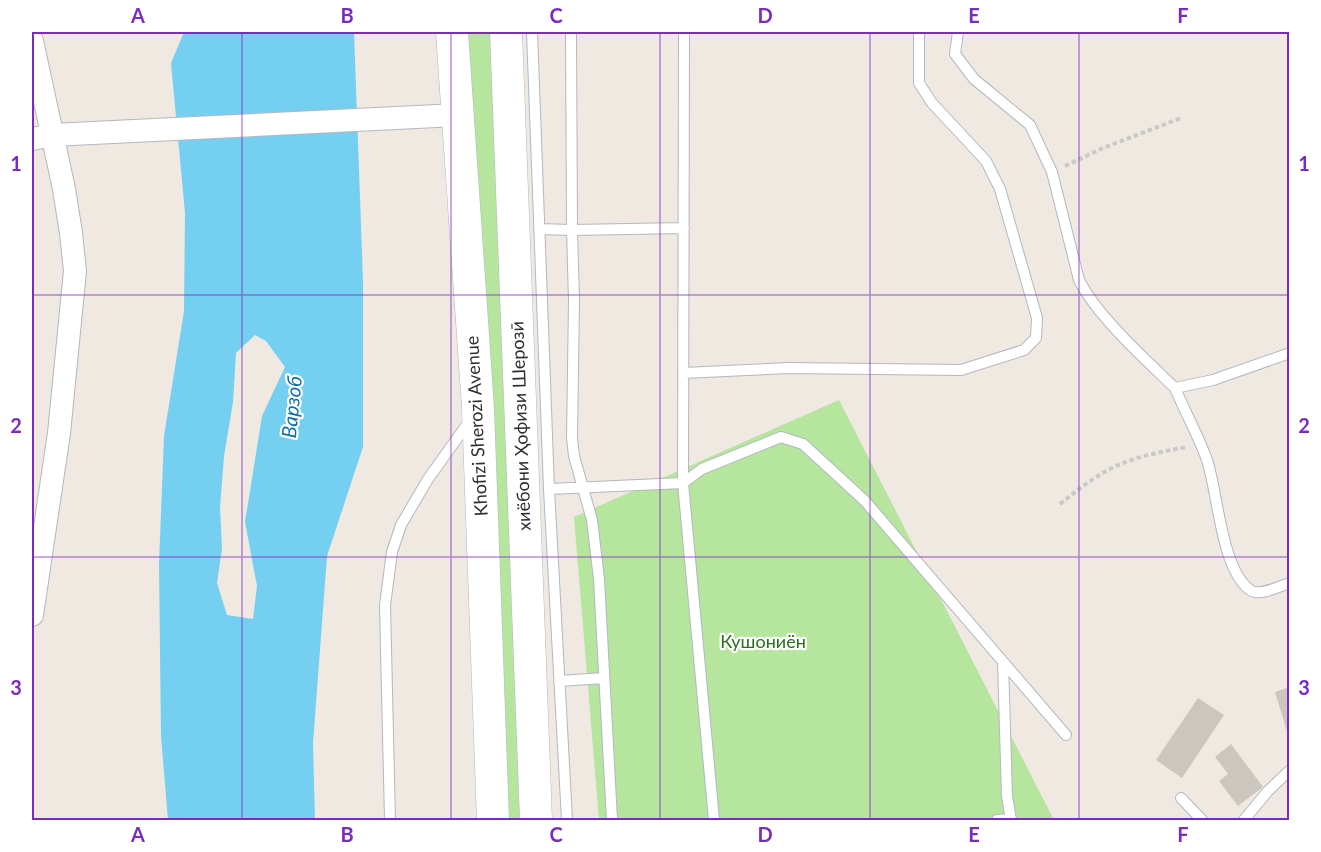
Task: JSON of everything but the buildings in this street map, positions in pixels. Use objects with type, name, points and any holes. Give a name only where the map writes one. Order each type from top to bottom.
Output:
[{"type":"main road","name":"Khofizi Sherozi Avenue","points":[[452,32],[478,408],[494,820]]},
{"type":"main road","name":"хиёбони Ҳофизи Шерозӣ","points":[[506,32],[536,820]]},
{"type":"street","points":[[32,41],[42,137],[69,222],[75,271],[59,433],[32,615]]},
{"type":"street","points":[[42,137],[456,115]]},
{"type":"lane","points":[[532,32],[549,489],[567,820]]},
{"type":"lane","points":[[571,32],[574,301],[572,438],[581,488],[592,520],[599,579],[612,820]]},
{"type":"lane","points":[[684,32],[683,483],[714,820]]},
{"type":"lane","points":[[683,373],[788,368],[961,370],[1024,350],[1036,338],[1037,318],[999,189],[986,161],[932,103],[919,83],[919,32]]},
{"type":"lane","points":[[958,32],[955,54],[974,79],[1030,125],[1052,172],[1079,280],[1087,296],[1175,388],[1207,460],[1231,562],[1251,591],[1258,593],[1290,583]]},
{"type":"lane","points":[[539,229],[684,228]]},
{"type":"lane","points":[[1175,388],[1213,380],[1290,353]]},
{"type":"lane","points":[[390,820],[385,605],[392,552],[401,525],[428,479],[478,408]]},
{"type":"lane","points":[[549,489],[683,483],[702,469],[780,437],[803,444],[865,501],[1066,735]]},
{"type":"lane","points":[[997,820],[1011,820],[1007,796],[1003,662]]},
{"type":"lane","points":[[559,681],[604,678]]},
{"type":"lane","points":[[1244,820],[1268,791],[1290,770]]},
{"type":"lane","points":[[1181,798],[1202,820]]},
{"type":"path","points":[[1052,172],[1103,148],[1180,118]]},
{"type":"path","points":[[1060,504],[1091,480],[1122,463],[1199,444]]},
{"type":"green space","points":[[459,32],[498,32],[527,820],[493,820]]},
{"type":"green space","name":"Кушониён","points":[[839,400],[1054,820],[599,820],[574,517]]},
{"type":"water","name":"Варзоб","points":[[184,32],[354,32],[363,281],[363,447],[327,556],[313,743],[315,820],[168,820],[161,736],[159,564],[164,436],[184,311],[185,213],[171,63]],"holes":[[[255,335],[266,341],[285,367],[262,416],[245,522],[257,586],[253,619],[227,615],[217,583],[222,548],[220,507],[224,456],[233,402],[236,353]]]}]
